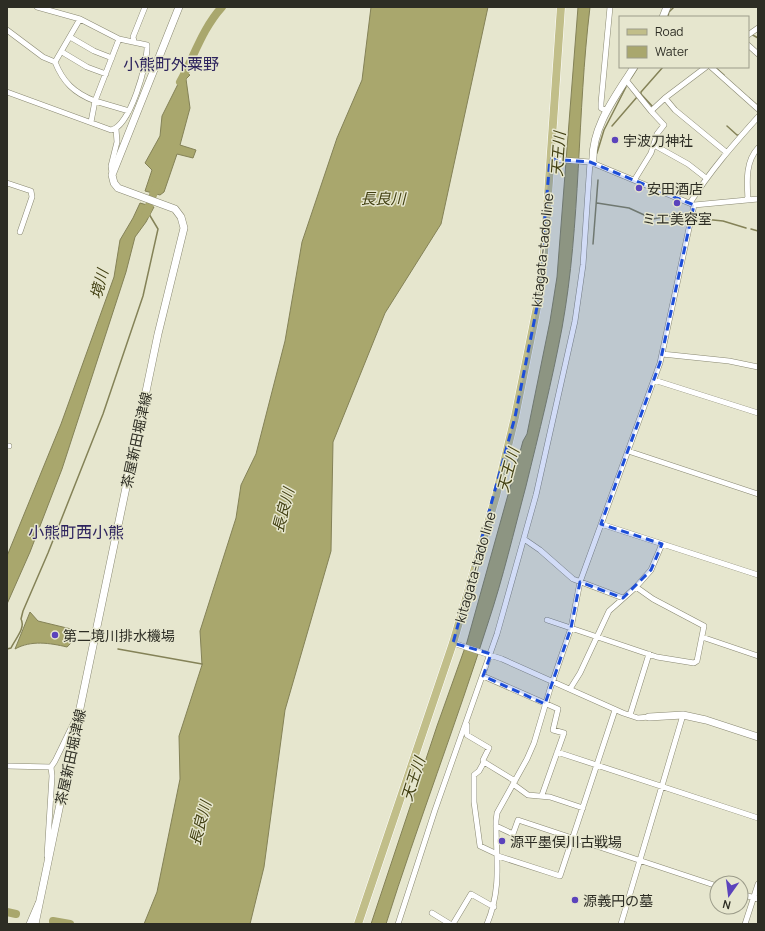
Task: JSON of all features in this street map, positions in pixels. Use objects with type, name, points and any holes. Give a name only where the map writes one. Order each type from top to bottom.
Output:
[{"type":"main road","points":[[112,176],[179,7]]},
{"type":"main road","name":"kitagata-tado line","points":[[358,924],[456,644],[496,496],[518,402],[537,307],[544,253],[554,160],[561,7]]},
{"type":"main road","points":[[590,162],[596,133],[607,111],[633,68]]},
{"type":"main road","name":"茶屋新田堀津線","points":[[35,924],[158,334],[183,233],[183,225],[178,212],[171,207],[118,188],[114,183],[112,176]]},
{"type":"main road","points":[[649,717],[683,715],[706,720],[758,737]]},
{"type":"street","points":[[7,92],[111,130],[116,129],[122,124],[129,111],[142,76],[147,49],[146,45],[119,38],[80,19],[37,7]]},
{"type":"street","points":[[134,41],[133,37],[145,7]]},
{"type":"street","points":[[607,111],[601,108],[601,104],[610,7]]},
{"type":"street","points":[[55,62],[80,19]]},
{"type":"street","points":[[749,34],[758,28]]},
{"type":"street","points":[[7,30],[43,57],[55,62],[60,74],[71,89],[95,101],[129,111]]},
{"type":"street","points":[[70,38],[94,51],[112,58]]},
{"type":"street","points":[[91,122],[95,101],[119,38]]},
{"type":"street","points":[[749,46],[758,54]]},
{"type":"street","points":[[62,52],[87,67],[106,74]]},
{"type":"street","points":[[651,111],[665,98],[705,68]]},
{"type":"street","points":[[713,68],[758,109]]},
{"type":"street","points":[[626,80],[664,125],[657,134],[651,153],[635,179]]},
{"type":"street","points":[[665,98],[675,110],[726,152]]},
{"type":"street","points":[[487,924],[494,907],[498,885],[497,813],[530,754],[545,704],[571,628],[580,582],[654,380],[662,354],[692,204],[706,178],[726,152],[758,118]]},
{"type":"street","points":[[112,176],[111,166],[117,142],[116,129]]},
{"type":"street","points":[[654,145],[688,164],[706,178]]},
{"type":"street","points":[[748,200],[749,166],[751,158],[758,148]]},
{"type":"street","points":[[554,160],[590,162],[635,179],[692,204],[758,199]]},
{"type":"street","points":[[398,924],[465,722],[483,676],[488,654],[524,539],[550,441],[575,321],[583,265],[590,162]]},
{"type":"street","points":[[7,183],[31,191],[32,197],[20,232]]},
{"type":"street","points":[[662,354],[729,361],[758,367]]},
{"type":"street","points":[[654,380],[758,413]]},
{"type":"street","points":[[628,451],[758,494]]},
{"type":"street","points":[[601,524],[758,575]]},
{"type":"street","points":[[524,539],[540,550],[573,579],[623,598]]},
{"type":"street","points":[[570,689],[580,673],[609,611],[636,587],[655,565],[662,544]]},
{"type":"street","points":[[547,620],[649,654],[694,663],[697,661],[704,626],[653,599],[636,587]]},
{"type":"street","points":[[702,637],[758,656]]},
{"type":"street","points":[[456,644],[488,654],[615,710],[638,718],[649,717]]},
{"type":"street","points":[[630,715],[649,654]]},
{"type":"street","points":[[483,676],[558,709],[553,730],[564,733],[542,795]]},
{"type":"street","points":[[465,722],[467,735],[489,748],[479,771],[474,775],[474,802],[480,846],[497,855],[560,876],[615,710]]},
{"type":"street","points":[[620,924],[683,715]]},
{"type":"street","points":[[49,858],[46,854],[52,776],[51,767],[55,762],[74,722],[78,718]]},
{"type":"street","points":[[557,752],[758,818]]},
{"type":"street","points":[[484,762],[514,783],[528,795],[542,795],[582,808]]},
{"type":"street","points":[[7,766],[51,767]]},
{"type":"street","points":[[496,826],[513,834],[518,820],[709,883]]},
{"type":"street","points":[[745,924],[756,898],[758,884]]},
{"type":"street","points":[[453,924],[471,894],[494,907]]},
{"type":"street","points":[[29,924],[34,908],[40,900]]},
{"type":"street","points":[[432,913],[450,924]]},
{"type":"highlighted area","points":[[550,159],[590,162],[694,205],[660,363],[601,524],[662,544],[651,570],[623,598],[580,582],[571,628],[545,704],[483,676],[491,654],[453,643],[515,417],[537,307]]},
{"type":"water","name":"長良川","points":[[371,7],[488,7],[441,224],[385,313],[333,442],[331,551],[285,710],[264,867],[250,924],[144,924],[157,892],[180,779],[179,736],[202,665],[200,631],[236,518],[241,485],[256,454],[285,341],[302,242],[337,138],[362,80]]},
{"type":"water","name":"天王川","points":[[578,7],[590,7],[583,88],[576,209],[568,288],[562,328],[550,387],[508,554],[476,661],[386,924],[371,924],[437,726],[467,642],[523,441],[527,434],[550,321],[557,277]]},
{"type":"water","points":[[184,72],[190,75],[186,79],[190,108],[180,145],[196,150],[193,158],[177,154],[164,192],[160,195],[145,191],[152,170],[145,163],[160,136],[162,116]]},
{"type":"water","points":[[140,203],[154,207],[146,222],[135,237],[126,272],[62,469],[30,552],[7,604],[7,556],[61,424],[114,277],[120,240]]},
{"type":"water","points":[[30,612],[38,621],[71,629],[71,643],[67,647],[54,644],[34,643],[15,649]]},
{"type":"waterway","name":"境川","points":[[180,82],[209,24],[222,7]]},
{"type":"waterway","points":[[669,12],[674,7]]},
{"type":"waterway","points":[[668,16],[669,11]]},
{"type":"waterway","points":[[751,34],[758,38]]},
{"type":"waterway","points":[[631,78],[637,68]]},
{"type":"waterway","points":[[653,107],[641,94],[641,92],[662,68]]},
{"type":"waterway","points":[[716,68],[724,75]]},
{"type":"waterway","points":[[597,153],[604,130],[626,87]]},
{"type":"waterway","points":[[612,126],[637,97]]},
{"type":"waterway","points":[[749,98],[757,105]]},
{"type":"waterway","points":[[727,126],[739,135]]},
{"type":"waterway","points":[[593,244],[598,180]]},
{"type":"waterway","name":"境川","points":[[146,214],[157,184]]},
{"type":"waterway","points":[[597,203],[629,208],[653,219],[668,216],[687,218]]},
{"type":"waterway","points":[[7,649],[11,648],[21,630],[23,611],[48,553],[103,414],[143,296],[158,229],[149,214]]},
{"type":"waterway","points":[[693,218],[723,221],[746,228]]},
{"type":"waterway","points":[[751,229],[758,231]]},
{"type":"waterway","points":[[118,649],[202,664]]},
{"type":"waterway","points":[[7,912],[16,914]]},
{"type":"waterway","points":[[53,921],[70,924]]},
{"type":"place","name":"宇波刀神社","points":[[615,140]]},
{"type":"place","name":"安田酒店","points":[[639,188]]},
{"type":"place","name":"ミエ美容室","points":[[677,203]]},
{"type":"place","name":"第二境川排水機場","points":[[55,635]]},
{"type":"place","name":"源平墨俣川古戦場","points":[[502,841]]},
{"type":"place","name":"源義円の墓","points":[[575,900]]},
{"type":"district","name":"小熊町外粟野","points":[[171,64]]},
{"type":"district","name":"小熊町西小熊","points":[[76,532]]}]
